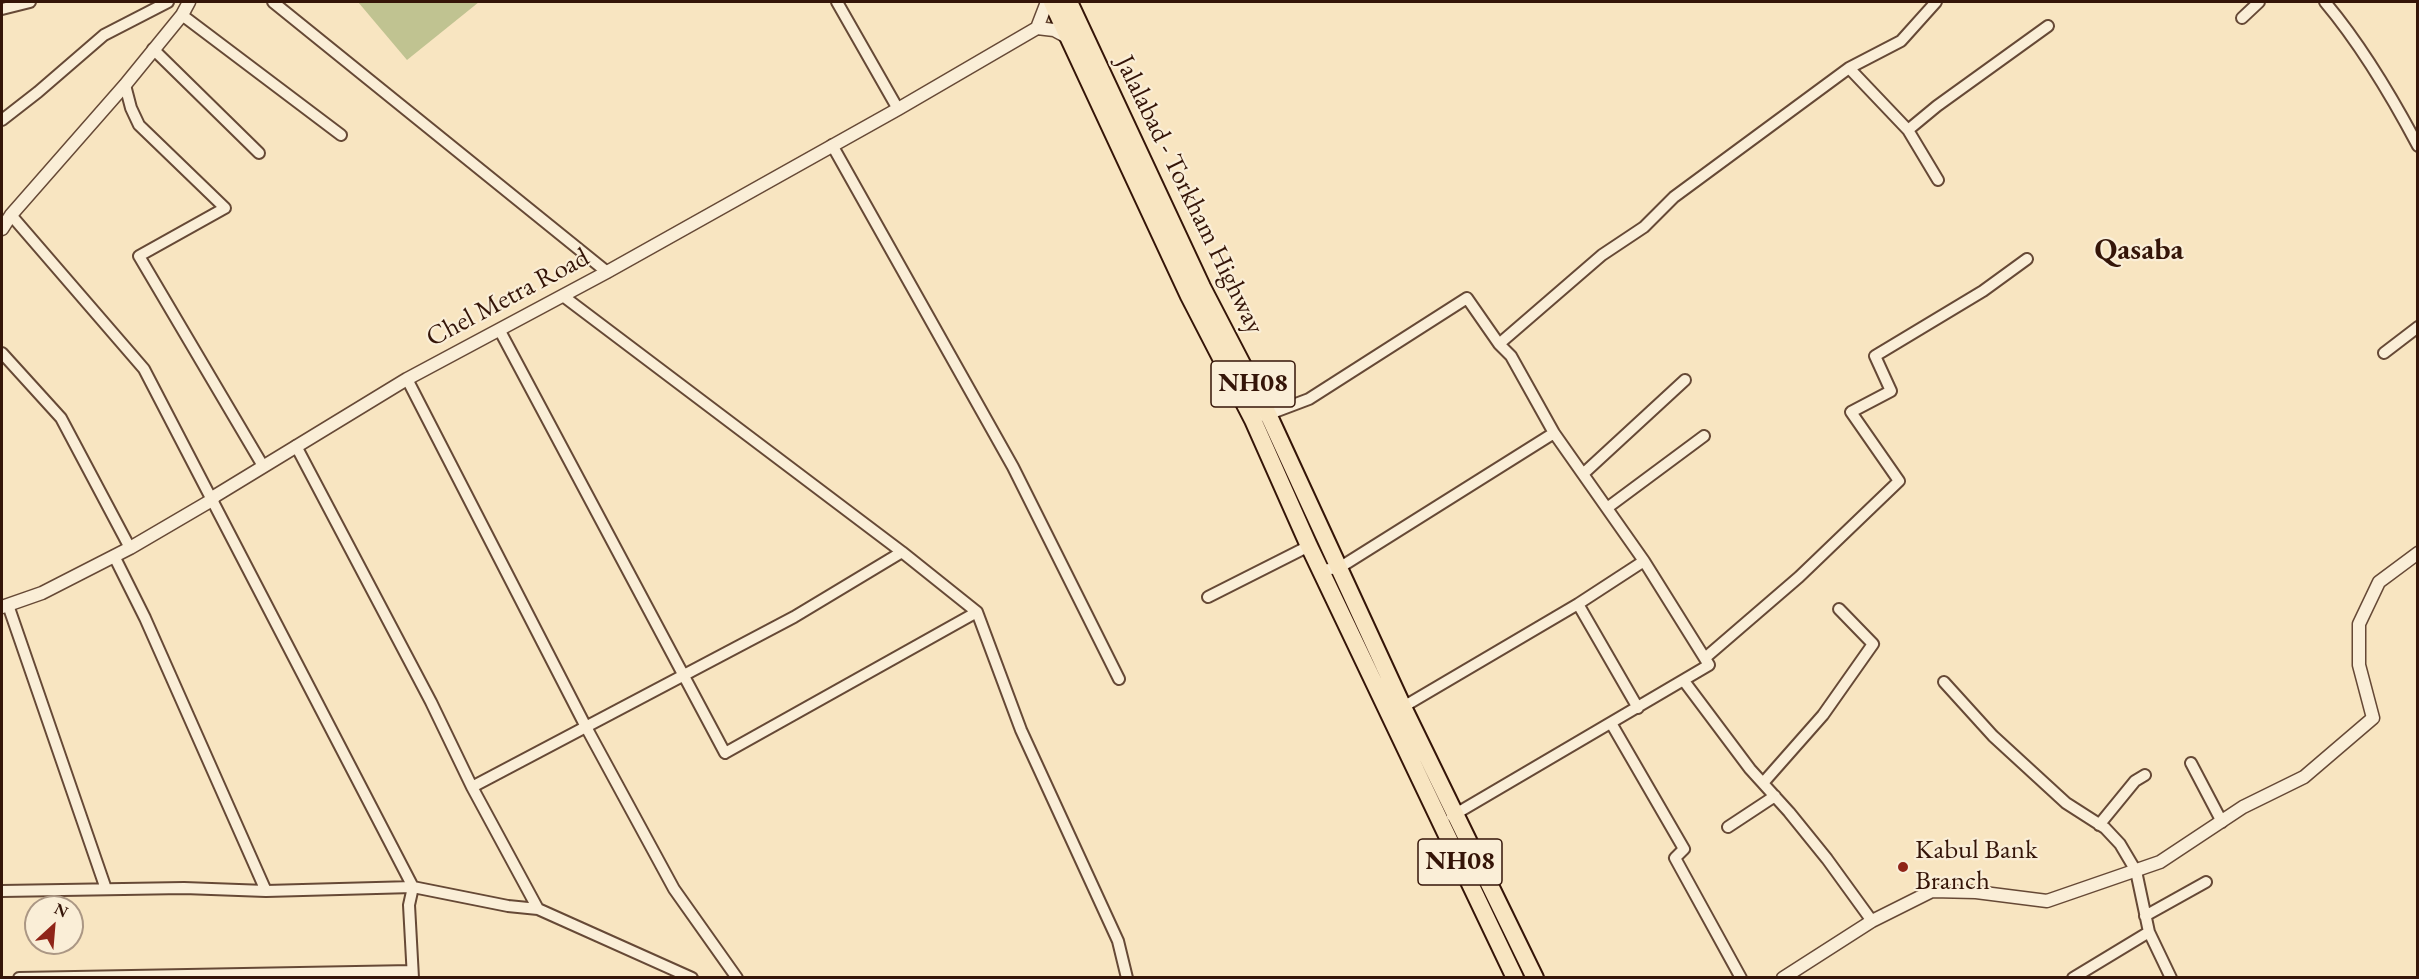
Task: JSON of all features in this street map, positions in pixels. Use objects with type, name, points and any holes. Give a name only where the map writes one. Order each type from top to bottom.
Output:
[{"type":"highway","name":"Jalalabad - Torkham Highway","points":[[1052,2],[1189,296],[1260,417],[1339,568],[1394,707],[1405,747],[1515,978]]},
{"type":"highway","name":"Jalalabad - Torkham Highway","points":[[1069,2],[1260,417],[1321,570],[1394,707],[1432,768],[1536,978]]},
{"type":"highway","name":"Jalalabad - Torkham Highway","points":[[1405,747],[1432,768]]},
{"type":"street","points":[[2,9],[30,2]]},
{"type":"street","points":[[2,120],[104,35],[168,2]]},
{"type":"street","points":[[2,230],[11,215],[125,85],[182,15],[189,2]]},
{"type":"street","points":[[273,2],[607,272]]},
{"type":"street","points":[[837,2],[898,109]]},
{"type":"street","points":[[1047,2],[1037,28],[1054,30],[1067,37]]},
{"type":"street","points":[[1499,344],[1602,255],[1644,227],[1674,197],[1849,68],[1901,40],[1936,2]]},
{"type":"street","points":[[2242,18],[2259,2]]},
{"type":"street","points":[[2325,2],[2349,30],[2396,104],[2418,146]]},
{"type":"street","points":[[182,15],[341,135]]},
{"type":"street","points":[[1908,130],[1937,106],[2048,26]]},
{"type":"street","name":"Chel Metra Road","points":[[5,606],[42,593],[130,548],[407,379],[607,272],[898,109],[1037,28]]},
{"type":"street","points":[[153,49],[259,153]]},
{"type":"street","points":[[1849,68],[1908,130],[1938,180]]},
{"type":"street","points":[[125,85],[131,108],[139,125],[225,208],[139,256],[263,466]]},
{"type":"street","points":[[832,145],[1014,467],[1119,679]]},
{"type":"street","points":[[11,215],[144,369],[413,887],[410,905],[412,974],[19,978]]},
{"type":"street","points":[[1705,658],[1799,577],[1899,481],[1851,412],[1891,391],[1875,357],[1983,291],[2027,259]]},
{"type":"street","points":[[563,296],[902,552],[977,612],[1021,730],[1118,941],[1127,978]]},
{"type":"street","points":[[1260,417],[1309,399],[1467,298],[1499,344],[1511,356],[1554,433],[1644,561],[1709,665],[1441,823]]},
{"type":"street","points":[[2384,353],[2418,327]]},
{"type":"street","points":[[500,331],[725,753],[977,612]]},
{"type":"street","points":[[2,353],[60,418],[130,548]]},
{"type":"street","points":[[407,379],[586,726],[674,889],[737,978]]},
{"type":"street","points":[[1583,474],[1685,380]]},
{"type":"street","points":[[1321,570],[1339,568],[1554,433]]},
{"type":"street","points":[[1607,508],[1704,436]]},
{"type":"street","points":[[296,446],[472,787],[538,909]]},
{"type":"street","points":[[1208,597],[1310,546]]},
{"type":"street","points":[[472,787],[794,617],[902,552]]},
{"type":"street","points":[[1783,978],[1872,921],[1932,891],[1976,892],[2047,901],[2136,872],[2160,862],[2243,807],[2304,777],[2373,718],[2359,665],[2359,624],[2379,582],[2418,553]]},
{"type":"street","points":[[114,556],[150,629],[266,891]]},
{"type":"street","points":[[1394,707],[1578,604],[1644,561]]},
{"type":"street","points":[[1578,604],[1638,708]]},
{"type":"street","points":[[5,606],[106,889]]},
{"type":"street","points":[[1763,783],[1823,715],[1873,644],[1839,609]]},
{"type":"street","points":[[1684,681],[1763,783],[1827,858],[1872,921]]},
{"type":"street","points":[[1944,682],[2001,744],[2066,803],[2105,828],[2120,844],[2136,872],[2150,932],[2171,978]]},
{"type":"street","points":[[1611,723],[1684,849],[1675,858],[1741,978]]},
{"type":"street","points":[[2191,763],[2222,822]]},
{"type":"street","points":[[2099,825],[2135,781],[2145,775]]},
{"type":"street","points":[[1728,827],[1775,796]]},
{"type":"street","points":[[2145,916],[2206,882]]},
{"type":"street","points":[[2,891],[184,888],[266,891],[413,887],[538,909],[692,978]]},
{"type":"street","points":[[2073,978],[2150,932]]},
{"type":"green space","points":[[358,2],[479,2],[407,60]]},
{"type":"place","name":"Kabul Bank Branch","points":[[1903,867]]},
{"type":"district","name":"Qasaba","points":[[2139,251]]}]
